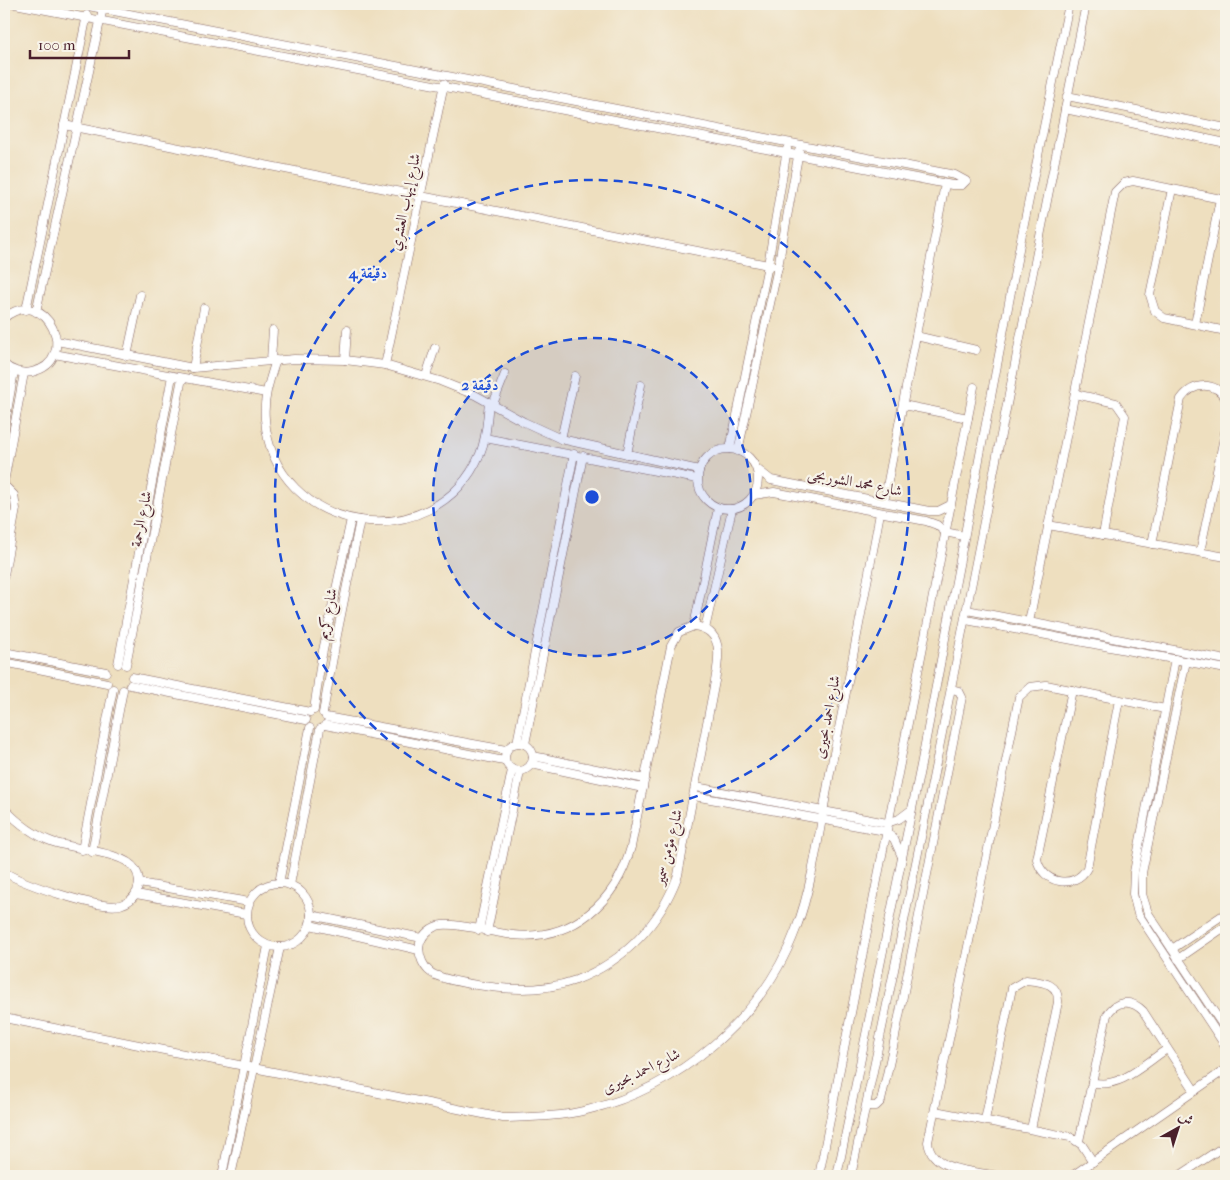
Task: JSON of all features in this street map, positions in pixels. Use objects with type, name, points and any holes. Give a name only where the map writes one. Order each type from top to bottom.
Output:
[{"type":"street","points":[[14,4],[945,184],[965,184],[966,181],[955,175],[800,144],[78,4]]},
{"type":"street","points":[[837,1176],[921,765],[1021,239],[1068,4]]},
{"type":"street","points":[[851,1176],[966,620],[1038,242],[1086,4]]},
{"type":"street","points":[[26,310],[89,6]]},
{"type":"street","points":[[36,312],[102,8]]},
{"type":"street","name":"شارع إيهاب العشري","points":[[385,365],[446,74]]},
{"type":"street","points":[[1067,96],[1226,128]]},
{"type":"street","points":[[1065,109],[1226,143]]},
{"type":"street","points":[[64,125],[778,267]]},
{"type":"street","points":[[730,449],[768,265],[788,142]]},
{"type":"street","points":[[738,451],[778,267],[800,144]]},
{"type":"street","points":[[1029,622],[1115,192],[1124,182],[1133,181],[1223,199],[1195,324]]},
{"type":"street","points":[[884,502],[945,184]]},
{"type":"street","points":[[1172,189],[1151,301],[1155,311],[1164,318],[1226,331]]},
{"type":"street","points":[[1021,239],[1038,242]]},
{"type":"street","points":[[127,356],[140,295]]},
{"type":"street","points":[[193,368],[204,308]]},
{"type":"street","points":[[4,318],[11,313],[26,310],[43,315],[53,326],[57,341],[54,354],[45,366],[24,373],[14,371],[4,364]]},
{"type":"street","points":[[273,330],[274,360],[266,393],[266,431],[280,467],[295,488],[315,504],[338,516],[360,520],[390,521],[405,519],[419,514],[445,499],[462,484],[474,466],[485,438],[491,402],[505,374]]},
{"type":"street","points":[[345,360],[347,330]]},
{"type":"street","points":[[916,336],[976,350]]},
{"type":"street","points":[[57,341],[193,368],[274,360],[345,360],[385,365],[426,376],[491,402],[524,422],[561,439],[699,470]]},
{"type":"street","points":[[426,376],[435,348]]},
{"type":"street","points":[[54,354],[266,393]]},
{"type":"street","points":[[4,429],[14,371]]},
{"type":"street","points":[[4,575],[16,509],[14,495],[4,484],[24,373]]},
{"type":"street","name":"شارع الرحمة","points":[[122,665],[172,376]]},
{"type":"street","points":[[561,439],[575,376]]},
{"type":"street","name":"شارع الرحمة","points":[[122,665],[182,378]]},
{"type":"street","points":[[627,454],[641,385]]},
{"type":"street","points":[[1152,544],[1181,399],[1191,389],[1204,385],[1218,389],[1226,399]]},
{"type":"street","points":[[819,1176],[885,831],[974,387]]},
{"type":"street","points":[[1075,394],[1116,403],[1125,416],[1103,535]]},
{"type":"street","points":[[903,405],[968,418]]},
{"type":"street","points":[[1200,552],[1226,428]]},
{"type":"street","points":[[485,438],[697,479]]},
{"type":"street","points":[[722,449],[738,451],[750,458],[756,469],[758,482],[754,495],[745,505],[732,510],[718,508],[703,497],[697,479],[699,470],[708,456],[722,449]]},
{"type":"street","points":[[574,454],[521,743],[532,760],[643,788]]},
{"type":"street","points":[[521,743],[583,456]]},
{"type":"street","name":"شارع محمد الشوربجى","points":[[756,469],[771,480],[884,502],[934,511],[950,504]]},
{"type":"street","points":[[975,478],[992,481]]},
{"type":"street","name":"شارع محمد الشوربجى","points":[[754,495],[774,492],[932,522],[945,532],[964,536]]},
{"type":"street","points":[[694,626],[718,508]]},
{"type":"street","points":[[310,925],[419,950],[422,938],[427,932],[442,925],[487,932],[533,936],[566,928],[594,910],[609,895],[622,877],[631,847],[671,646],[679,632],[694,626],[705,629],[732,510]]},
{"type":"street","name":"شارع احمد بحيرى","points":[[4,1018],[503,1118],[538,1117],[586,1110],[639,1091],[691,1062],[721,1038],[744,1014],[764,988],[783,956],[800,918],[823,810],[880,513]]},
{"type":"street","name":"شارع كريم","points":[[279,883],[310,718],[351,518]]},
{"type":"street","name":"شارع كريم","points":[[290,885],[325,714],[349,572],[360,520]]},
{"type":"street","points":[[1048,525],[1226,557]]},
{"type":"street","points":[[340,570],[349,572]]},
{"type":"street","points":[[967,610],[1226,660]]},
{"type":"street","points":[[966,620],[1226,669]]},
{"type":"street","name":"شارع مؤمن سمير","points":[[419,950],[423,964],[434,975],[499,987],[542,988],[562,984],[594,971],[633,945],[648,930],[671,895],[678,875],[696,787],[720,652],[716,639],[705,629]]},
{"type":"street","points":[[4,652],[106,672]]},
{"type":"street","points":[[1175,660],[1134,872],[1134,901],[1138,914],[1226,1047]]},
{"type":"street","points":[[4,662],[110,686],[310,718],[325,714],[506,750],[521,743]]},
{"type":"street","points":[[1186,662],[1142,880],[1142,894],[1148,913],[1226,1030]]},
{"type":"street","points":[[106,672],[111,666],[122,665],[132,676],[310,718],[322,727],[504,761],[516,771]]},
{"type":"street","points":[[82,850],[110,686],[106,672]]},
{"type":"street","points":[[92,852],[126,688],[132,676]]},
{"type":"street","points":[[998,1176],[946,1165],[935,1159],[928,1142],[1019,697],[1030,687],[1038,684],[1165,709]]},
{"type":"street","points":[[867,1106],[876,1106],[881,1101],[893,1047],[962,697],[959,691],[952,689]]},
{"type":"street","points":[[1072,690],[1038,860],[1042,872],[1052,879],[1069,882],[1075,880],[1087,868],[1119,700]]},
{"type":"street","points":[[504,761],[506,750]]},
{"type":"street","points":[[478,930],[516,771],[532,760],[645,779]]},
{"type":"street","points":[[921,765],[936,768]]},
{"type":"street","points":[[487,932],[516,771]]},
{"type":"street","points":[[696,787],[887,822],[899,819],[911,810]]},
{"type":"street","points":[[694,796],[885,831],[894,840],[902,857]]},
{"type":"street","points":[[4,808],[35,835],[82,850],[128,861],[138,874],[139,883],[136,894],[126,903],[112,906],[49,890],[4,872]]},
{"type":"street","points":[[139,883],[249,902]]},
{"type":"street","points":[[279,883],[290,885],[305,896],[311,915],[310,925],[298,941],[280,947],[268,946],[254,937],[247,922],[246,914],[249,902],[261,888],[279,883]]},
{"type":"street","points":[[136,894],[246,914]]},
{"type":"street","points":[[1172,949],[1226,914]]},
{"type":"street","points":[[311,915],[422,938]]},
{"type":"street","points":[[1178,959],[1226,926]]},
{"type":"street","points":[[222,1176],[268,946]]},
{"type":"street","points":[[231,1176],[280,947]]},
{"type":"street","points":[[985,1120],[1012,988],[1026,980],[1048,983],[1056,991],[1058,1002],[1031,1129]]},
{"type":"street","points":[[1079,1142],[1107,1015],[1115,1005],[1127,1002],[1139,1007],[1195,1091]]},
{"type":"street","points":[[866,1029],[882,1032]]},
{"type":"street","points":[[1092,1082],[1106,1084],[1120,1080],[1167,1049]]},
{"type":"street","points":[[1072,1176],[1226,1069]]},
{"type":"street","points":[[935,1110],[1066,1136],[1079,1142],[1093,1162]]},
{"type":"street","points":[[1180,1176],[1226,1145]]},
{"type":"street","points":[[1218,1176],[1226,1171]]}]
